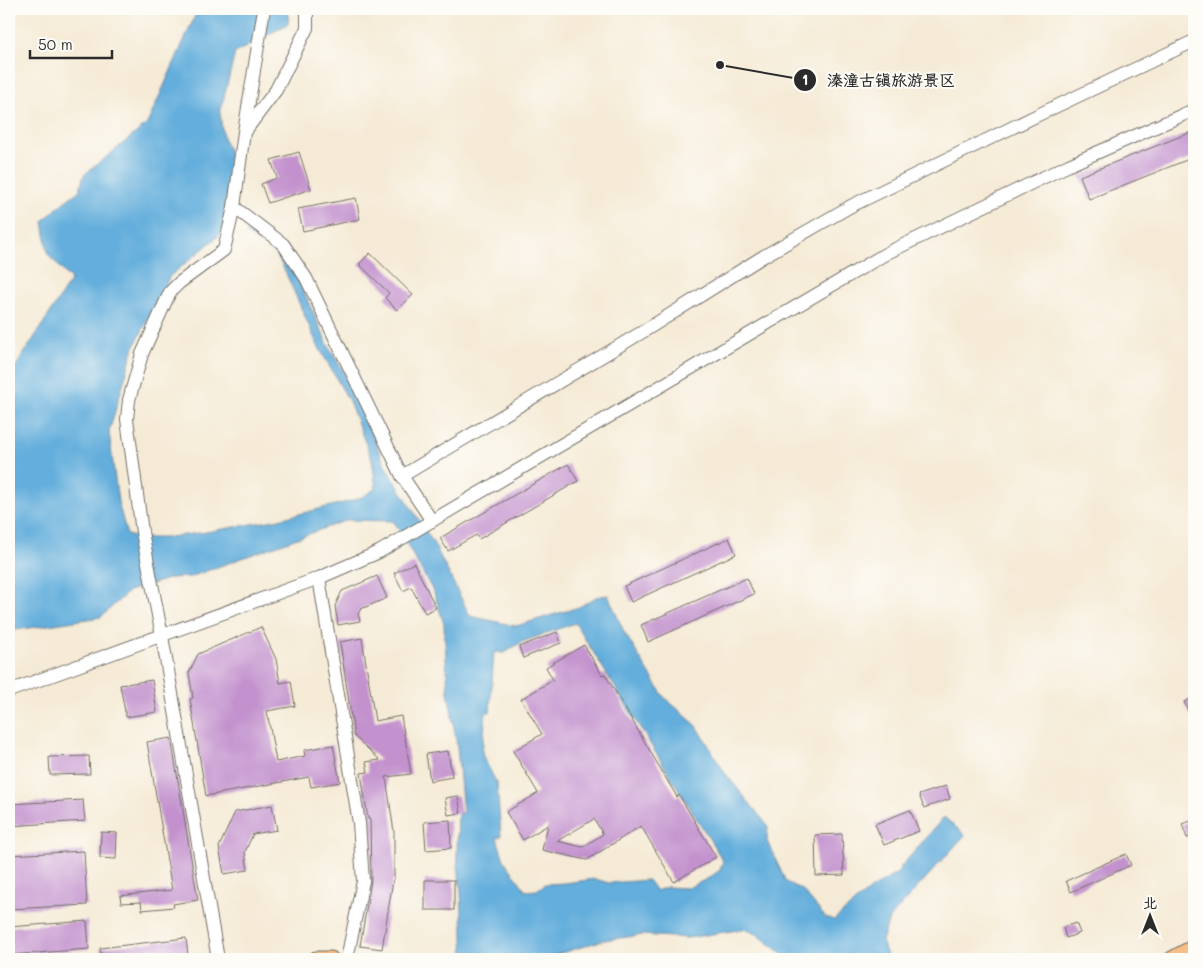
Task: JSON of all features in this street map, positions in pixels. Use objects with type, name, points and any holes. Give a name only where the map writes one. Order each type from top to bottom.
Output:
[{"type":"main road","points":[[1172,959],[1194,947]]},
{"type":"main road","points":[[316,959],[331,959]]},
{"type":"street","points":[[218,959],[154,590],[142,532],[127,419],[129,400],[142,354],[170,292],[179,282],[224,250],[234,207],[264,9]]},
{"type":"street","points":[[244,132],[276,90],[307,28],[306,9]]},
{"type":"street","points":[[402,476],[644,331],[764,256],[851,206],[1194,42]]},
{"type":"street","points":[[9,691],[319,578],[379,552],[887,253],[1069,165],[1194,110]]},
{"type":"street","points":[[234,207],[283,244],[306,278],[402,476],[432,521]]},
{"type":"street","points":[[319,578],[359,823],[363,881],[347,959]]},
{"type":"water","points":[[198,9],[289,9],[288,24],[235,53],[220,113],[223,137],[232,159],[222,233],[170,276],[134,347],[109,432],[118,502],[127,535],[139,538],[163,538],[275,520],[351,501],[364,496],[376,488],[372,460],[349,401],[317,344],[284,269],[276,254],[264,244],[246,234],[249,229],[273,238],[284,249],[329,347],[351,385],[386,467],[434,544],[470,616],[516,626],[579,607],[596,597],[608,595],[624,632],[664,697],[697,726],[725,773],[768,826],[767,841],[786,882],[802,890],[826,918],[834,920],[871,889],[899,872],[900,868],[944,817],[965,835],[889,919],[882,941],[888,959],[785,959],[784,955],[757,934],[744,929],[687,938],[643,935],[604,940],[542,959],[464,959],[457,854],[458,814],[463,813],[457,746],[448,692],[444,624],[434,593],[395,523],[392,521],[347,520],[190,577],[171,578],[129,591],[101,617],[9,631],[9,377],[71,280],[48,254],[43,221],[79,191],[84,175],[147,124]],"holes":[[[575,623],[723,861],[720,870],[709,878],[688,888],[667,887],[656,891],[648,880],[609,883],[595,879],[545,884],[537,890],[526,891],[504,860],[497,838],[501,836],[497,784],[482,754],[486,712],[490,712],[494,652],[504,653],[522,642]]]},
{"type":"building","points":[[1194,131],[1194,157],[1089,199],[1080,176]]},
{"type":"building","points":[[299,152],[311,189],[268,203],[261,184],[277,178],[271,160]]},
{"type":"building","points":[[356,198],[360,219],[303,231],[298,209]]},
{"type":"building","points":[[370,253],[413,295],[397,310],[385,298],[389,293],[359,264]]},
{"type":"building","points":[[568,464],[578,481],[479,539],[476,535],[448,551],[440,538]]},
{"type":"building","points":[[729,538],[736,554],[631,602],[624,586]]},
{"type":"building","points":[[414,563],[436,608],[425,613],[411,587],[403,591],[394,573]]},
{"type":"building","points":[[377,576],[387,598],[361,609],[358,614],[360,621],[338,625],[335,606],[342,591]]},
{"type":"building","points":[[747,578],[754,594],[648,642],[641,625]]},
{"type":"building","points":[[261,627],[276,659],[280,683],[291,681],[295,706],[267,711],[276,762],[305,756],[304,750],[333,745],[340,782],[311,787],[309,777],[206,796],[190,699],[193,698],[189,673],[198,654]]},
{"type":"building","points":[[557,632],[561,643],[523,658],[519,647]]},
{"type":"building","points":[[362,638],[375,721],[401,716],[411,774],[386,777],[394,832],[394,880],[382,949],[360,946],[371,881],[370,819],[368,819],[361,773],[368,772],[366,762],[380,760],[354,736],[340,642]]},
{"type":"building","points":[[584,645],[602,675],[605,674],[677,797],[679,795],[716,857],[674,882],[641,826],[587,860],[542,850],[548,825],[523,840],[506,812],[538,793],[513,751],[542,734],[521,699],[553,680],[546,667]],"holes":[[[594,819],[603,834],[583,847],[557,841]]]},
{"type":"building","points":[[152,680],[157,712],[126,717],[120,685]]},
{"type":"building","points":[[1194,697],[1194,722],[1184,702]]},
{"type":"building","points":[[171,738],[198,900],[173,904],[174,907],[142,910],[141,902],[121,903],[120,896],[172,890],[147,742]]},
{"type":"building","points":[[448,751],[452,777],[430,781],[426,754]]},
{"type":"building","points":[[89,756],[90,774],[50,775],[49,757]]},
{"type":"building","points":[[946,786],[950,799],[924,808],[919,795]]},
{"type":"building","points":[[458,796],[461,813],[448,815],[445,798]]},
{"type":"building","points":[[83,800],[85,821],[9,826],[9,804]]},
{"type":"building","points":[[272,805],[277,830],[253,834],[245,852],[248,870],[224,874],[219,847],[235,812]]},
{"type":"building","points":[[910,810],[919,831],[884,845],[875,824]]},
{"type":"building","points":[[450,820],[451,848],[426,850],[424,822]]},
{"type":"building","points":[[1194,820],[1194,836],[1187,838],[1182,824]]},
{"type":"building","points":[[101,832],[117,833],[116,859],[100,858]]},
{"type":"building","points":[[842,834],[844,875],[816,876],[815,835]]},
{"type":"building","points":[[84,851],[87,905],[9,909],[9,855]]},
{"type":"building","points":[[1126,854],[1131,865],[1071,892],[1066,881]]},
{"type":"building","points":[[425,880],[454,880],[454,910],[425,910]]},
{"type":"building","points":[[87,921],[89,949],[11,955],[9,927]]},
{"type":"building","points":[[1076,923],[1080,933],[1066,938],[1063,927]]},
{"type":"building","points":[[186,938],[188,955],[153,959],[102,959],[100,948]]},
{"type":"place","name":"溱潼古镇旅游景区","points":[[720,65]]}]
